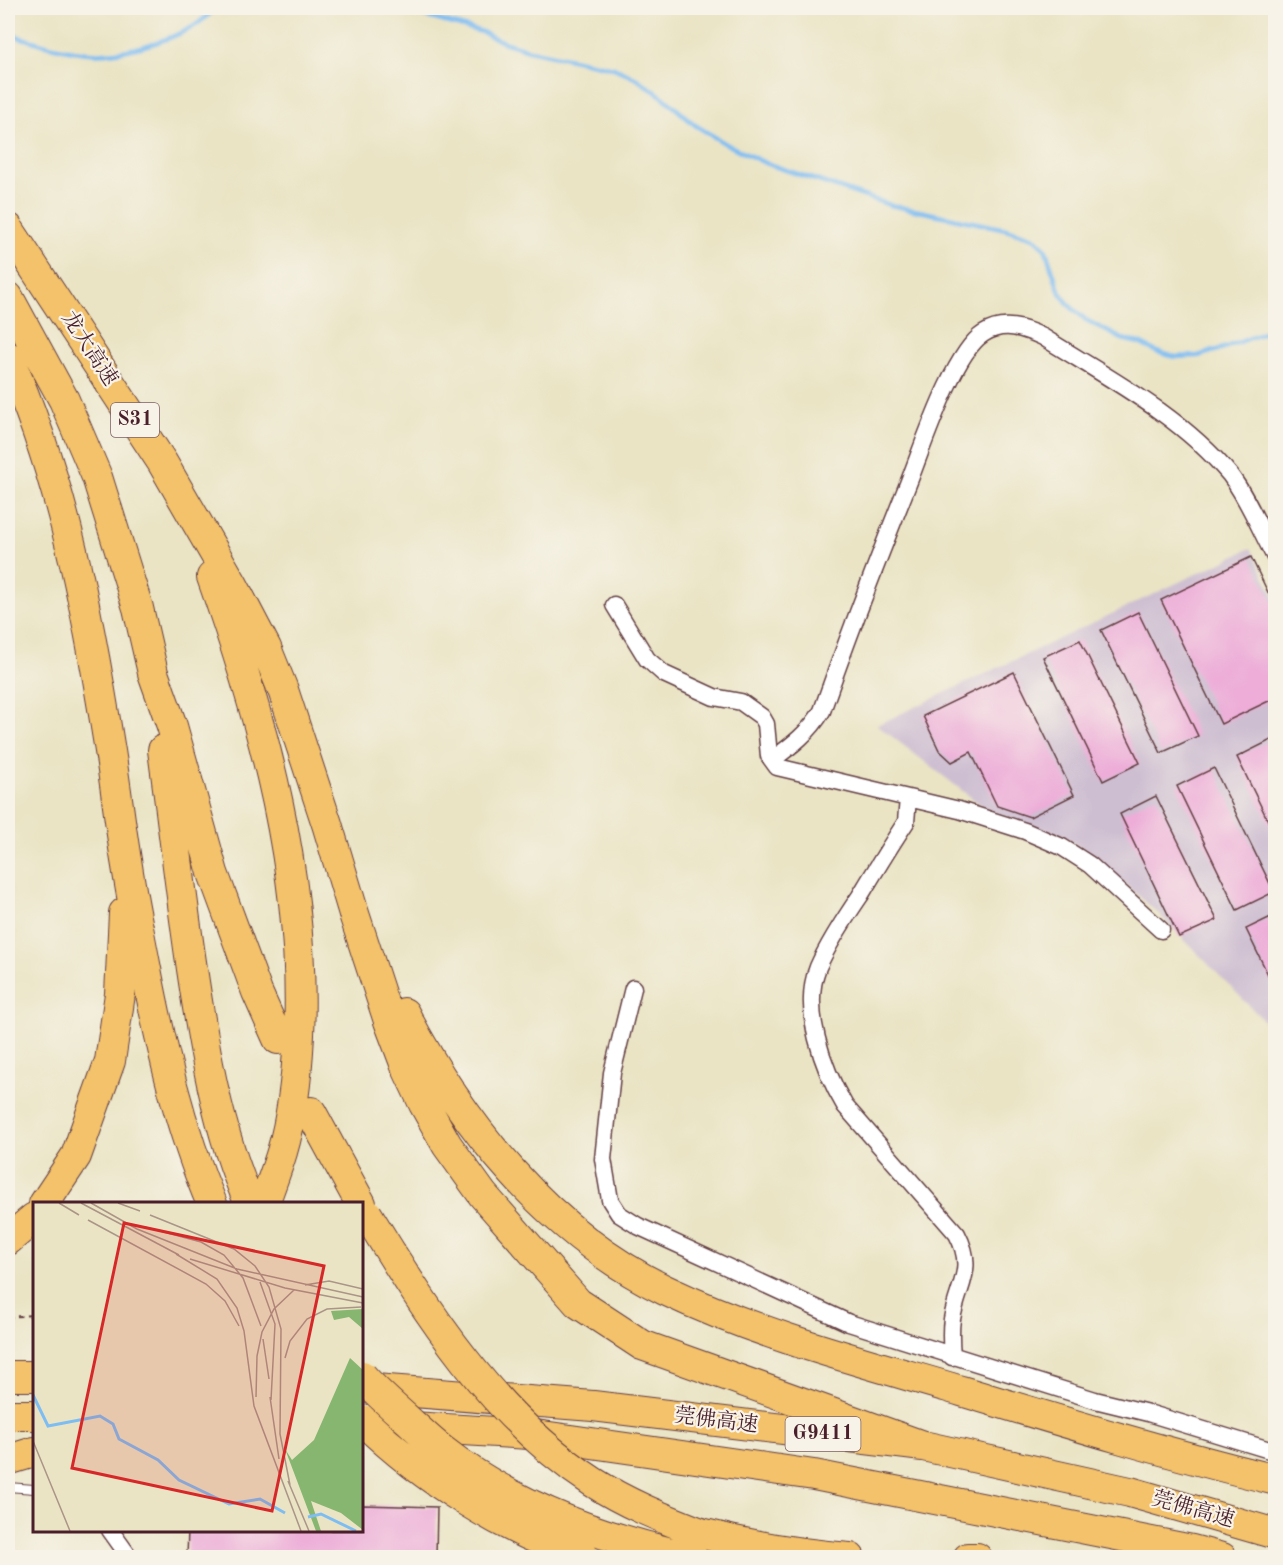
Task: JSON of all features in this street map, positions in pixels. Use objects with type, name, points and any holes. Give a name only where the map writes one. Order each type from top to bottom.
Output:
[{"type":"highway","name":"龙大高速","points":[[8,228],[150,443],[185,504]]},
{"type":"highway","points":[[8,297],[81,435],[97,477],[138,608],[153,673],[182,897],[209,1073],[228,1148],[250,1202]]},
{"type":"highway","points":[[9,360],[27,401],[54,482],[81,591],[109,747],[126,865],[169,1076],[198,1171],[212,1202]]},
{"type":"highway","points":[[185,504],[233,585],[270,658],[283,690],[389,1021],[406,1066],[447,1145],[483,1195],[578,1303],[642,1345],[923,1446]]},
{"type":"highway","points":[[185,504],[244,669],[270,762],[297,928],[300,1023],[296,1082],[283,1151],[264,1202]]},
{"type":"highway","points":[[153,673],[172,726],[213,873],[257,992],[278,1039]]},
{"type":"highway","points":[[45,1202],[76,1156],[110,1061],[120,994],[126,865]]},
{"type":"highway","points":[[354,914],[424,1052],[474,1127],[533,1194],[573,1229],[628,1268],[672,1293],[776,1335],[1173,1454],[1275,1480]]},
{"type":"highway","points":[[312,1112],[360,1202]]},
{"type":"highway","points":[[363,1207],[458,1350],[484,1383],[536,1439],[593,1482],[697,1545]]},
{"type":"highway","points":[[8,1240],[33,1219]]},
{"type":"highway","points":[[8,1376],[33,1376]]},
{"type":"highway","points":[[363,1377],[443,1451],[516,1497],[602,1534],[646,1548],[697,1545],[758,1547],[820,1556],[850,1557]]},
{"type":"highway","name":"莞佛高速","points":[[363,1388],[593,1406],[923,1446],[1130,1492],[1275,1534]]},
{"type":"highway","points":[[8,1415],[33,1415]]},
{"type":"highway","name":"莞佛高速","points":[[363,1422],[529,1434],[814,1475],[1222,1557]]},
{"type":"highway","points":[[363,1423],[418,1469],[475,1507],[525,1533],[585,1557]]},
{"type":"highway","points":[[8,1460],[33,1452]]},
{"type":"highway","points":[[968,1557],[977,1557]]},
{"type":"street","points":[[772,760],[793,745],[817,720],[822,711],[872,571],[949,381],[967,350],[981,334],[996,327],[1013,326],[1043,337],[1138,396],[1188,435],[1230,476],[1244,498],[1275,560]]},
{"type":"street","points":[[614,605],[647,658],[664,674],[714,697],[741,702],[762,717],[767,745],[777,767],[976,815],[1025,831],[1062,847],[1090,865],[1161,930]]},
{"type":"street","points":[[908,798],[908,818],[829,945],[818,968],[812,999],[814,1020],[826,1068],[832,1085],[844,1106],[951,1226],[964,1247],[967,1263],[952,1319],[952,1357]]},
{"type":"street","points":[[633,988],[612,1073],[603,1159],[610,1200],[619,1214],[638,1227],[849,1323],[952,1357],[1275,1452]]},
{"type":"street","points":[[111,1532],[130,1557]]},
{"type":"lane","points":[[8,1487],[33,1489]]},
{"type":"path","points":[[8,1317],[33,1316]]},
{"type":"shaded area","points":[[1251,548],[1275,598],[1275,1032],[1159,914],[1097,859],[1065,837],[990,812],[877,725]]},
{"type":"building","points":[[1251,557],[1275,607],[1275,698],[1221,724],[1161,600]]},
{"type":"building","points":[[1138,612],[1198,736],[1161,753],[1101,630]]},
{"type":"building","points":[[1080,640],[1140,763],[1103,781],[1043,657]]},
{"type":"building","points":[[1014,672],[1074,795],[1030,817],[997,806],[971,752],[952,762],[939,750],[923,716]]},
{"type":"building","points":[[1275,738],[1275,835],[1237,757]]},
{"type":"building","points":[[1214,768],[1274,892],[1237,910],[1177,786]]},
{"type":"building","points":[[1156,796],[1217,920],[1179,937],[1120,814]]},
{"type":"building","points":[[1275,915],[1275,989],[1246,929]]},
{"type":"building","points":[[363,1505],[437,1507],[436,1557],[187,1557],[188,1532],[363,1532]]},
{"type":"waterway","points":[[8,34],[68,50],[89,53],[114,52],[155,43],[180,33],[194,26],[217,8]]},
{"type":"waterway","points":[[395,8],[482,32],[503,42],[529,50],[614,68],[637,79],[663,97],[695,125],[726,144],[765,163],[890,205],[1006,229],[1034,238],[1045,248],[1060,293],[1071,307],[1086,320],[1122,339],[1139,343],[1157,352],[1175,357],[1198,356],[1276,328]]}]
